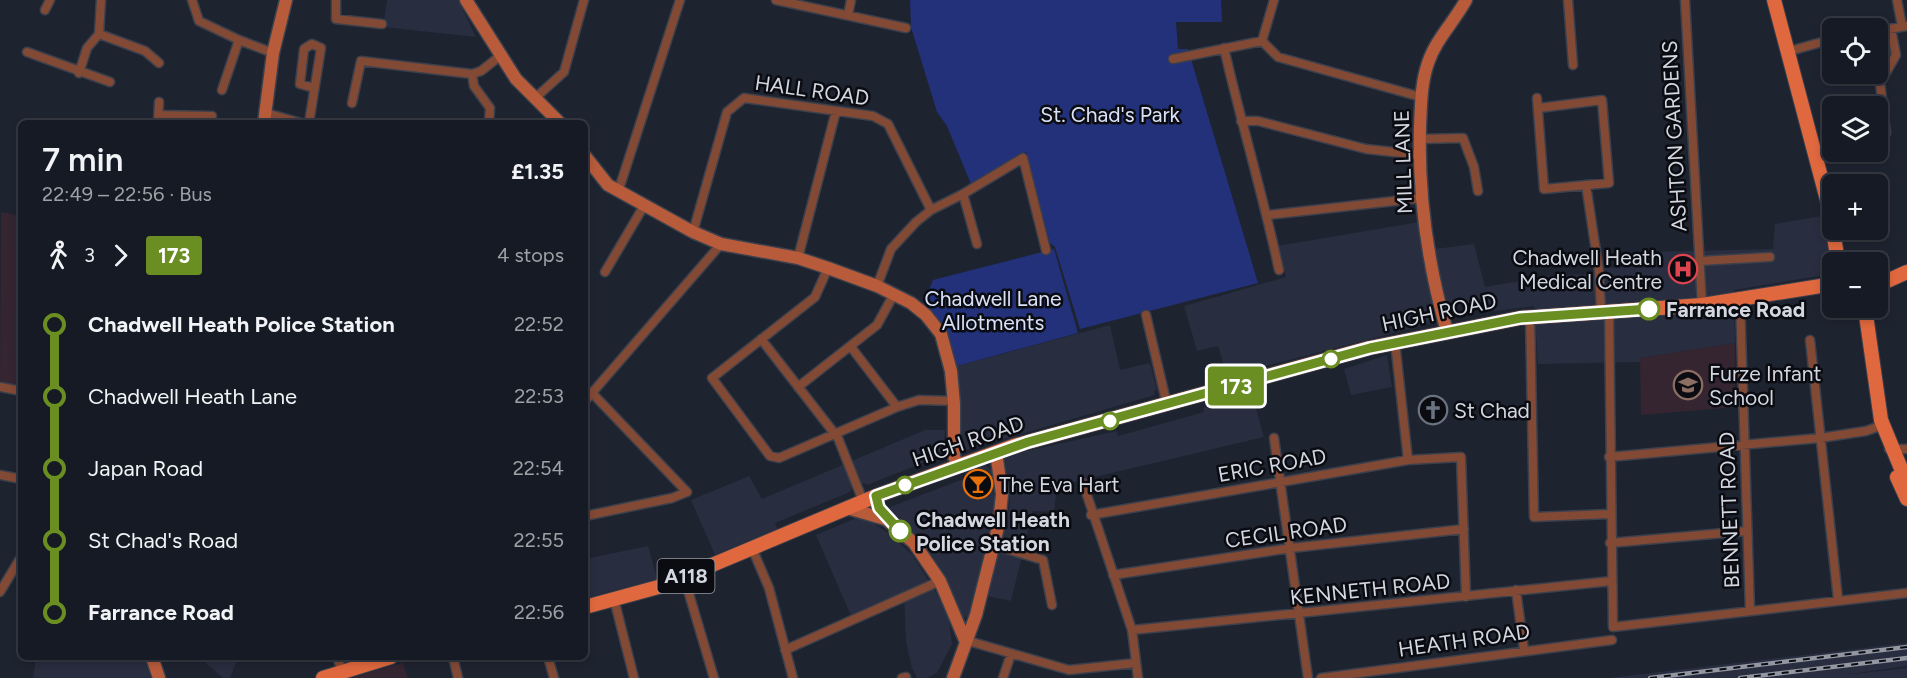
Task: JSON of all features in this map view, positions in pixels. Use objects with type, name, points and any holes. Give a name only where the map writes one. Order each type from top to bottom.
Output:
[{"type":"main road","points":[[1774,0],[1822,183]]},
{"type":"main road","points":[[1888,274],[1907,272]]},
{"type":"main road","points":[[1888,281],[1907,272]]},
{"type":"main road","name":"HIGH ROAD","points":[[588,606],[684,578],[847,508],[866,495],[996,452],[1395,342],[1530,317],[1702,305],[1822,286]]},
{"type":"main road","name":"HIGH ROAD","points":[[1768,296],[1822,294]]},
{"type":"main road","points":[[1860,318],[1868,335]]},
{"type":"main road","points":[[1866,318],[1883,425],[1897,449],[1907,483]]},
{"type":"main road","points":[[1897,449],[1892,466],[1907,499]]},
{"type":"main road","points":[[323,678],[380,660]]},
{"type":"street","points":[[45,10],[50,0]]},
{"type":"street","points":[[79,72],[87,48],[99,34],[101,0]]},
{"type":"street","points":[[192,0],[199,21],[239,40],[273,52]]},
{"type":"street","points":[[265,118],[273,52],[286,0]]},
{"type":"street","points":[[336,0],[336,19],[382,24]]},
{"type":"street","points":[[466,0],[501,56],[534,99],[557,120]]},
{"type":"street","points":[[534,99],[564,72],[584,0]]},
{"type":"street","points":[[619,189],[680,0]]},
{"type":"street","points":[[776,0],[906,28]]},
{"type":"street","points":[[848,15],[851,0]]},
{"type":"street","points":[[1262,41],[1274,0]]},
{"type":"street","name":"MILL LANE","points":[[1448,332],[1429,263],[1422,198],[1421,96],[1430,58],[1444,29],[1466,0]]},
{"type":"street","points":[[1568,0],[1573,65]]},
{"type":"street","name":"ASHTON GARDENS","points":[[1684,0],[1702,305]]},
{"type":"street","points":[[1888,29],[1905,26],[1898,0]]},
{"type":"street","points":[[1880,96],[1881,78],[1896,58],[1891,28]]},
{"type":"street","points":[[99,34],[145,51],[159,63]]},
{"type":"street","points":[[222,90],[239,40]]},
{"type":"street","points":[[1173,59],[1262,41]]},
{"type":"street","points":[[1262,41],[1278,57],[1421,96]]},
{"type":"street","points":[[1786,52],[1822,42]]},
{"type":"street","points":[[309,120],[321,48],[312,44],[304,50],[300,84],[314,88]]},
{"type":"street","points":[[1224,48],[1240,121],[1267,215],[1279,270]]},
{"type":"street","points":[[27,52],[110,82]]},
{"type":"street","points":[[352,103],[361,61],[472,74],[481,71],[501,56]]},
{"type":"street","points":[[472,74],[474,86],[490,108],[489,120]]},
{"type":"street","name":"HALL ROAD","points":[[693,232],[727,112],[744,98],[873,116],[888,124],[931,210]]},
{"type":"street","points":[[1537,98],[1544,189],[1609,183],[1602,100],[1539,108]]},
{"type":"street","points":[[159,102],[158,119],[212,116]]},
{"type":"street","points":[[798,258],[836,111]]},
{"type":"street","points":[[1240,121],[1258,121],[1366,149],[1420,155]]},
{"type":"street","points":[[1420,139],[1462,138],[1474,166],[1478,191]]},
{"type":"street","points":[[877,286],[891,249],[898,238],[931,210],[963,194],[1023,158],[1046,250]]},
{"type":"street","points":[[588,161],[608,184],[693,232],[720,244],[798,258],[828,267],[894,294],[926,315],[941,334],[951,370],[954,401],[954,456],[957,466]]},
{"type":"street","points":[[1586,185],[1605,311],[1613,627],[1838,599],[1907,593]]},
{"type":"street","points":[[963,194],[977,244]]},
{"type":"street","points":[[1267,215],[1422,198]]},
{"type":"street","points":[[605,272],[645,204]]},
{"type":"street","points":[[588,398],[720,244]]},
{"type":"street","points":[[1700,261],[1770,257]]},
{"type":"street","points":[[828,267],[815,297],[712,378],[773,458],[919,400],[954,401]]},
{"type":"street","points":[[798,387],[851,347],[884,317],[894,294]]},
{"type":"street","name":"BENNETT ROAD","points":[[1740,300],[1750,610]]},
{"type":"street","points":[[1146,315],[1167,405]]},
{"type":"street","points":[[1530,317],[1534,517],[1610,514]]},
{"type":"street","points":[[761,339],[835,434],[866,495],[877,505],[886,519],[914,543],[940,581],[965,640],[1069,674],[1136,663]]},
{"type":"street","points":[[1810,340],[1838,599]]},
{"type":"street","points":[[1395,342],[1408,460]]},
{"type":"street","points":[[851,347],[897,407]]},
{"type":"street","points":[[0,387],[18,390]]},
{"type":"street","points":[[588,515],[672,498],[687,492],[592,393]]},
{"type":"street","points":[[1609,457],[1820,438],[1866,431],[1883,425]]},
{"type":"street","points":[[1274,438],[1308,678]]},
{"type":"street","points":[[953,678],[965,640],[974,623],[1002,500],[1000,467],[996,452]]},
{"type":"street","name":"ERIC ROAD","points":[[1091,515],[1408,460],[1461,457],[1464,529]]},
{"type":"street","points":[[0,475],[18,478]]},
{"type":"street","points":[[1083,483],[1091,515],[1132,630],[1138,678]]},
{"type":"street","points":[[847,508],[886,519]]},
{"type":"street","points":[[1464,529],[1466,597]]},
{"type":"street","name":"CECIL ROAD","points":[[1113,575],[1291,548],[1464,529]]},
{"type":"street","points":[[1610,543],[1747,531]]},
{"type":"street","points":[[993,545],[1043,560],[1052,605]]},
{"type":"street","points":[[752,548],[769,588],[793,678]]},
{"type":"street","points":[[0,592],[18,562]]},
{"type":"street","points":[[684,578],[714,678]]},
{"type":"street","points":[[785,650],[940,581]]},
{"type":"street","name":"KENNETH ROAD","points":[[1132,630],[1612,582]]},
{"type":"street","points":[[1516,590],[1524,650]]},
{"type":"street","points":[[614,599],[634,678]]},
{"type":"street","points":[[956,621],[974,623]]},
{"type":"street","name":"HEATH ROAD","points":[[1322,678],[1612,640]]},
{"type":"street","points":[[1003,678],[1011,654]]},
{"type":"street","points":[[153,660],[159,678]]},
{"type":"street","points":[[338,660],[342,671]]},
{"type":"street","points":[[454,660],[458,678]]},
{"type":"street","points":[[549,660],[554,678]]},
{"type":"shaded area","points":[[387,0],[458,0],[476,37],[383,27]]},
{"type":"shaded area","points":[[1,212],[18,215],[18,385],[0,382]]},
{"type":"shaded area","points":[[1821,216],[1822,240],[1827,240],[1830,252],[1822,252],[1822,275],[1734,290],[1735,343],[1641,358],[1640,362],[1538,364],[1534,306],[1488,312],[1486,298],[1447,309],[1434,249],[1474,244],[1485,287],[1553,275],[1592,274],[1605,268],[1647,266],[1647,252],[1773,249],[1775,224]]},
{"type":"shaded area","points":[[1419,222],[1428,286],[1436,313],[1432,323],[1227,376],[1218,346],[1197,351],[1184,306],[1286,277],[1277,246]]},
{"type":"shaded area","points":[[1110,325],[1120,370],[1150,363],[1157,390],[1154,391],[1155,395],[963,451],[960,440],[961,410],[957,366]]},
{"type":"shaded area","name":"Furze Infant School","points":[[1735,343],[1735,407],[1641,415],[1640,358]]},
{"type":"shaded area","points":[[1387,355],[1392,387],[1351,395],[1344,369]]},
{"type":"shaded area","points":[[1252,394],[1264,437],[1057,486],[1054,512],[1033,511],[1011,601],[988,596],[1010,504],[1005,458],[1008,455],[1117,431],[1118,436],[1204,412],[1203,408]]},
{"type":"shaded area","points":[[925,430],[945,430],[943,455],[867,485],[864,483],[852,487],[850,492],[775,523],[777,529],[715,555],[691,500],[749,476],[762,499]]},
{"type":"shaded area","points":[[984,464],[993,471],[995,515],[971,613],[965,618],[960,613],[946,578],[919,537],[885,509],[966,478],[965,472]]},
{"type":"shaded area","points":[[856,518],[870,521],[891,535],[913,556],[948,612],[952,644],[937,673],[927,678],[917,678],[912,668],[906,642],[904,594],[851,616],[816,535]]},
{"type":"shaded area","points":[[648,546],[657,579],[588,597],[588,558]]},
{"type":"shaded area","points":[[1907,643],[1907,666],[1843,675],[1907,668],[1907,678],[1608,678]]},
{"type":"shaded area","points":[[36,660],[146,660],[151,678],[33,678]]},
{"type":"shaded area","points":[[202,660],[237,660],[230,678],[223,678]]},
{"type":"shaded area","points":[[401,663],[403,663],[408,678],[351,678]]},
{"type":"green space","name":"St. Chad's Park","points":[[910,0],[1221,0],[1222,22],[1176,22],[1178,49],[1188,49],[1258,283],[1080,329],[1055,247],[1050,243],[1026,152],[971,184],[947,126],[937,112],[911,27]]},
{"type":"green space","name":"Chadwell Lane Allotments","points":[[1054,249],[1078,333],[957,366],[945,332],[923,304],[933,280]]},
{"type":"railway","points":[[1650,678],[1907,647]]},
{"type":"railway","points":[[1740,678],[1907,658]]},
{"type":"bus line","name":"173","points":[[900,531],[886,519],[879,508],[876,496],[1028,442],[1402,340],[1520,318],[1649,309]]},
{"type":"place","name":"Chadwell Heath Medical Centre","points":[[1683,269]]},
{"type":"place","name":"Farrance Road","points":[[1649,309]]},
{"type":"place","name":"Furze Infant School","points":[[1688,385]]},
{"type":"place","name":"St Chad","points":[[1433,410]]},
{"type":"place","name":"The Eva Hart","points":[[978,484]]},
{"type":"place","name":"Chadwell Heath Police Station","points":[[900,531]]}]
